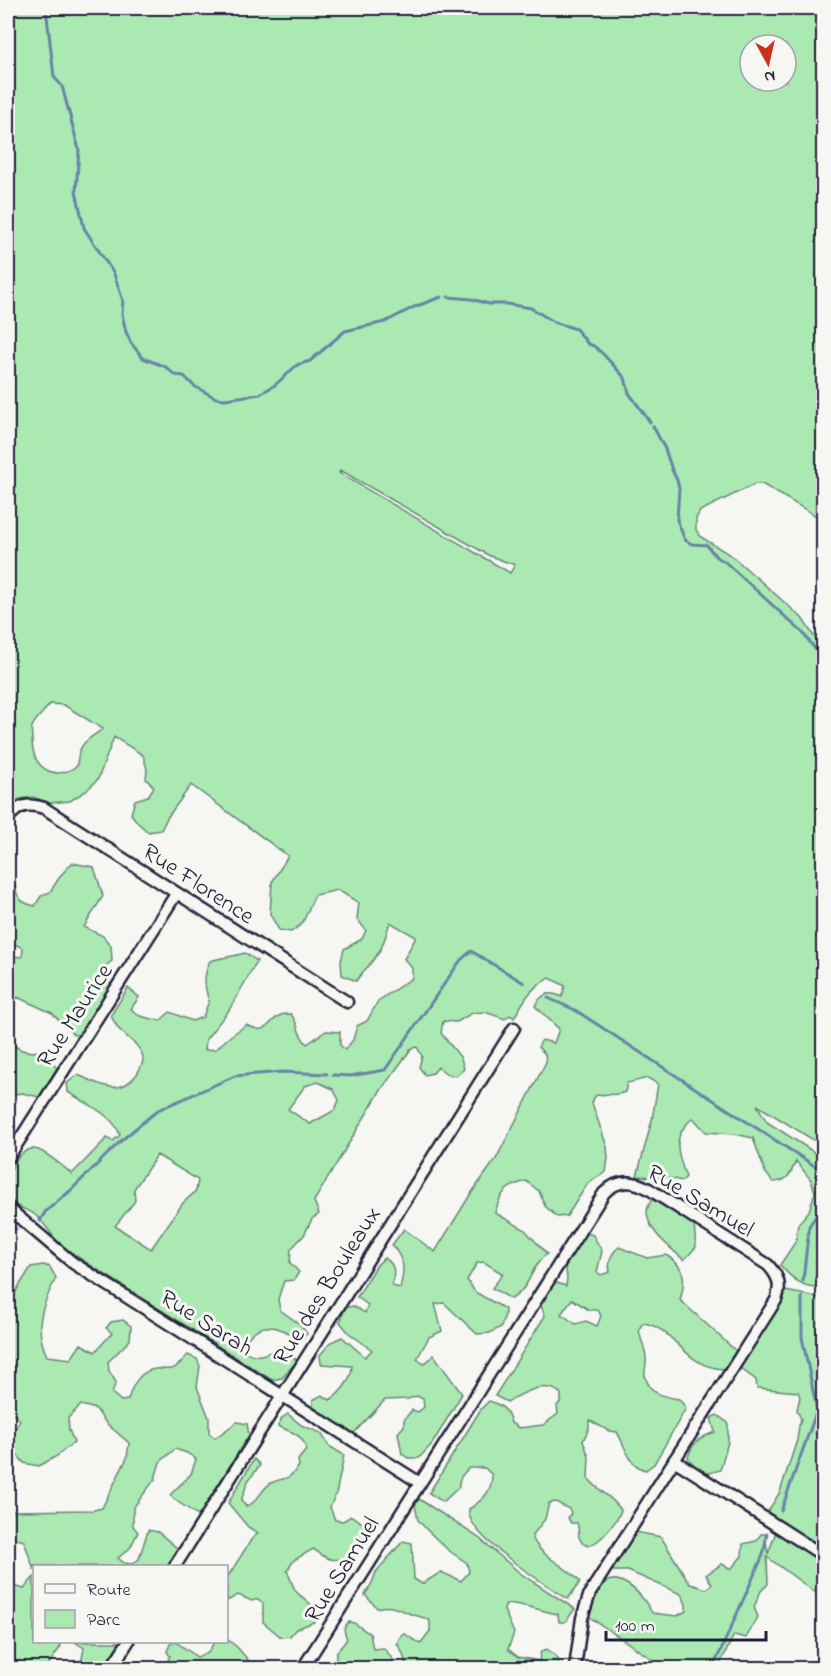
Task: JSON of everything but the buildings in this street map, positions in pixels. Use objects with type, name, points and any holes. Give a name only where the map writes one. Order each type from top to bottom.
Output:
[{"type":"street","name":"Rue Florence","points":[[8,818],[18,807],[26,805],[44,808],[347,1002]]},
{"type":"street","name":"Rue Maurice","points":[[8,1158],[176,894]]},
{"type":"street","name":"Rue des Bouleaux","points":[[176,1565],[514,1028]]},
{"type":"street","name":"Rue Samuel","points":[[303,1668],[604,1193],[616,1184],[624,1182],[640,1184],[649,1189],[768,1265],[775,1272],[779,1285],[776,1300],[590,1593],[582,1618],[575,1668]]},
{"type":"street","name":"Rue Sarah","points":[[8,1208],[65,1257],[420,1483]]},
{"type":"street","points":[[674,1460],[824,1556]]},
{"type":"street","points":[[111,1668],[127,1643]]},
{"type":"green space","points":[[8,8],[823,8],[823,520],[762,484],[755,484],[700,511],[696,519],[696,530],[701,537],[732,556],[802,618],[823,650],[823,1146],[757,1105],[767,1122],[823,1158],[823,1285],[811,1287],[805,1285],[780,1265],[796,1241],[798,1224],[809,1211],[815,1192],[811,1180],[796,1161],[786,1179],[773,1182],[765,1172],[753,1138],[706,1132],[693,1118],[681,1131],[678,1145],[678,1153],[686,1177],[682,1181],[637,1176],[652,1120],[658,1084],[648,1078],[627,1083],[625,1092],[595,1096],[592,1103],[607,1147],[606,1172],[588,1183],[567,1216],[557,1217],[545,1206],[539,1191],[526,1181],[508,1188],[501,1196],[495,1213],[524,1229],[547,1254],[537,1264],[523,1289],[511,1299],[492,1288],[503,1274],[484,1262],[477,1263],[467,1280],[475,1292],[505,1309],[501,1327],[490,1333],[477,1334],[444,1303],[435,1304],[442,1331],[429,1337],[417,1359],[424,1364],[434,1355],[462,1394],[432,1444],[419,1458],[408,1458],[402,1454],[398,1433],[404,1426],[404,1420],[412,1410],[418,1412],[424,1407],[423,1399],[417,1396],[408,1399],[385,1400],[353,1434],[313,1407],[313,1400],[322,1395],[330,1400],[338,1394],[352,1371],[352,1366],[321,1364],[320,1355],[331,1342],[342,1337],[365,1357],[372,1350],[349,1333],[340,1322],[345,1308],[353,1306],[365,1313],[368,1305],[357,1297],[384,1258],[393,1267],[392,1286],[400,1288],[403,1265],[392,1245],[404,1229],[435,1252],[470,1195],[496,1159],[546,1062],[545,1054],[538,1047],[542,1040],[554,1043],[559,1029],[535,1006],[546,994],[562,997],[565,986],[550,978],[544,981],[529,995],[514,1018],[510,1015],[505,1019],[485,1012],[472,1013],[457,1022],[443,1021],[441,1033],[461,1058],[464,1069],[456,1076],[447,1074],[438,1067],[433,1073],[425,1075],[419,1067],[422,1056],[417,1047],[411,1049],[379,1093],[314,1201],[319,1214],[312,1219],[304,1235],[291,1249],[290,1263],[299,1272],[294,1280],[284,1281],[278,1299],[280,1310],[301,1325],[307,1334],[303,1338],[280,1329],[267,1327],[256,1330],[245,1344],[243,1350],[252,1355],[266,1354],[280,1347],[287,1350],[297,1361],[282,1378],[272,1380],[64,1248],[38,1217],[16,1205],[11,1199],[7,1189],[9,1174],[12,1166],[22,1154],[34,1149],[48,1155],[72,1174],[107,1138],[113,1141],[120,1135],[112,1121],[68,1092],[67,1083],[78,1075],[102,1085],[116,1087],[123,1086],[137,1074],[143,1061],[141,1052],[136,1044],[118,1028],[111,1015],[128,988],[139,997],[131,1009],[140,1016],[160,1021],[170,1012],[192,1021],[203,1017],[209,1001],[205,981],[210,961],[245,953],[257,961],[229,1010],[206,1039],[205,1050],[216,1049],[246,1025],[263,1029],[281,1015],[291,1014],[307,1044],[326,1031],[340,1032],[340,1045],[345,1050],[353,1040],[357,1026],[367,1021],[378,1001],[412,978],[412,968],[404,959],[416,937],[390,922],[378,954],[356,981],[342,975],[341,961],[344,949],[362,939],[366,930],[357,919],[359,903],[338,890],[315,895],[302,924],[291,932],[279,930],[270,914],[272,882],[288,856],[191,785],[161,830],[148,832],[131,814],[135,800],[148,796],[154,787],[146,779],[147,769],[143,755],[114,737],[98,779],[86,791],[70,801],[50,803],[33,797],[19,799],[8,809]],"holes":[[[340,470],[490,556],[515,565],[510,573],[339,473]],[[50,704],[64,705],[103,729],[81,748],[77,766],[60,773],[46,770],[40,765],[33,750],[32,727]],[[318,1082],[333,1089],[339,1100],[335,1110],[310,1124],[288,1109],[305,1086]],[[157,1155],[198,1180],[196,1191],[183,1203],[151,1249],[115,1226],[135,1201],[134,1189]]]},
{"type":"green space","points":[[72,863],[94,867],[103,896],[84,927],[103,936],[111,946],[112,961],[102,969],[111,986],[79,1035],[74,1035],[52,1013],[17,997],[8,1020],[8,963],[14,956],[22,957],[23,948],[8,941],[8,879],[15,885],[20,900],[35,906],[41,896],[50,892]]},
{"type":"green space","points":[[8,1035],[12,1044],[31,1052],[40,1051],[57,1068],[39,1097],[22,1093],[8,1095]]},
{"type":"green space","points":[[652,1199],[694,1225],[696,1247],[684,1260],[661,1239],[651,1226],[647,1212]]},
{"type":"green space","points":[[585,1232],[593,1235],[602,1251],[597,1272],[601,1275],[610,1272],[610,1258],[619,1247],[647,1258],[666,1255],[677,1264],[683,1274],[680,1300],[736,1351],[724,1369],[710,1367],[689,1355],[664,1332],[643,1323],[639,1329],[646,1359],[647,1382],[658,1394],[679,1399],[686,1408],[654,1464],[646,1470],[635,1465],[631,1460],[617,1432],[609,1431],[589,1420],[589,1428],[583,1441],[589,1457],[588,1478],[618,1505],[621,1510],[619,1515],[602,1537],[589,1545],[583,1543],[579,1537],[577,1523],[571,1523],[568,1518],[571,1513],[569,1509],[556,1502],[549,1503],[545,1519],[532,1536],[540,1550],[580,1582],[568,1599],[526,1571],[493,1545],[479,1532],[471,1520],[469,1509],[482,1499],[490,1486],[492,1475],[485,1468],[469,1468],[460,1479],[459,1487],[443,1502],[429,1493],[481,1409],[489,1401],[504,1409],[511,1423],[519,1428],[543,1425],[558,1414],[557,1406],[561,1401],[561,1394],[548,1388],[534,1389],[507,1402],[495,1396],[545,1316],[540,1303],[554,1282],[566,1286],[565,1263]],"holes":[[[572,1299],[589,1310],[598,1310],[601,1316],[597,1326],[586,1321],[576,1324],[561,1314]]]},
{"type":"green space","points":[[43,1265],[50,1267],[56,1278],[41,1316],[41,1335],[47,1356],[71,1359],[81,1344],[95,1352],[112,1333],[106,1328],[111,1322],[123,1320],[131,1326],[130,1340],[108,1362],[109,1371],[116,1382],[112,1393],[121,1401],[128,1400],[140,1376],[149,1370],[174,1368],[188,1355],[197,1359],[200,1366],[197,1387],[209,1418],[209,1433],[215,1438],[237,1422],[247,1424],[249,1435],[199,1516],[170,1495],[191,1474],[196,1459],[175,1449],[160,1462],[155,1479],[133,1508],[133,1526],[138,1532],[130,1548],[118,1558],[124,1563],[132,1564],[139,1559],[148,1530],[158,1532],[178,1549],[168,1565],[33,1565],[33,1567],[24,1541],[8,1536],[10,1511],[102,1508],[127,1458],[129,1443],[106,1423],[96,1409],[81,1405],[68,1418],[69,1430],[74,1442],[57,1456],[39,1466],[24,1463],[15,1452],[8,1456],[8,1438],[11,1437],[20,1420],[8,1410],[8,1304],[31,1267]]},
{"type":"green space","points":[[785,1291],[823,1298],[823,1548],[767,1513],[780,1492],[797,1440],[801,1419],[797,1410],[800,1397],[798,1392],[757,1388],[756,1380],[740,1368],[783,1298]]},
{"type":"green space","points":[[288,1414],[301,1425],[321,1433],[329,1446],[344,1455],[336,1494],[330,1507],[335,1520],[343,1521],[351,1516],[361,1522],[367,1538],[342,1559],[328,1558],[313,1549],[294,1560],[287,1571],[295,1590],[309,1602],[313,1610],[314,1622],[296,1629],[290,1636],[281,1637],[263,1622],[263,1603],[258,1599],[252,1601],[238,1595],[228,1600],[228,1576],[258,1533],[248,1527],[228,1503],[254,1459],[260,1465],[248,1481],[241,1501],[246,1506],[254,1502],[271,1483],[288,1477],[299,1466],[298,1460],[306,1450],[305,1445],[296,1434],[278,1426],[282,1418]]},
{"type":"green space","points":[[717,1415],[728,1423],[728,1442],[720,1470],[706,1474],[688,1457],[698,1440],[715,1432],[711,1418]]},
{"type":"green space","points":[[419,1499],[479,1538],[521,1574],[575,1609],[565,1622],[559,1622],[558,1614],[517,1604],[506,1604],[504,1610],[514,1633],[508,1649],[518,1657],[539,1661],[541,1651],[547,1649],[559,1661],[555,1668],[407,1668],[397,1643],[402,1634],[405,1634],[420,1644],[430,1631],[430,1621],[395,1608],[377,1608],[365,1595],[376,1572],[403,1541],[412,1543],[414,1579],[422,1584],[441,1572],[461,1581],[469,1572],[467,1563],[448,1550],[418,1520],[415,1505]]},
{"type":"green space","points":[[635,1532],[661,1537],[690,1584],[707,1589],[712,1584],[706,1575],[722,1564],[731,1569],[742,1556],[743,1544],[756,1541],[761,1534],[765,1534],[768,1554],[776,1532],[823,1562],[823,1598],[767,1557],[768,1584],[761,1591],[754,1607],[758,1617],[746,1638],[734,1635],[718,1668],[665,1668],[588,1616],[598,1590],[612,1580],[620,1581],[636,1591],[652,1613],[677,1616],[686,1611],[686,1604],[681,1594],[628,1571],[610,1571]]},
{"type":"green space","points":[[33,1578],[33,1643],[60,1643],[61,1646],[46,1668],[8,1668],[8,1581],[24,1589]]},
{"type":"green space","points":[[349,1622],[370,1634],[373,1649],[384,1648],[399,1668],[345,1668],[335,1661],[337,1652],[347,1639],[344,1630]]},
{"type":"green space","points":[[228,1640],[255,1668],[159,1668],[166,1664],[170,1656],[167,1652],[170,1644],[173,1643],[177,1643],[197,1657],[208,1653],[213,1643],[228,1643]]},
{"type":"green space","points":[[76,1643],[119,1643],[103,1668],[76,1668],[82,1659],[84,1648]]},
{"type":"waterway","points":[[46,8],[54,77],[62,86],[79,150],[76,191],[84,228],[114,274],[123,301],[122,314],[126,332],[131,343],[143,358],[166,367],[175,375],[184,376],[194,386],[216,398],[225,399],[260,394],[275,385],[297,365],[310,361],[345,331],[385,322],[414,307],[441,297]]},
{"type":"waterway","points":[[448,297],[531,308],[554,322],[576,329],[588,344],[603,354],[625,378],[629,393],[650,422]]},
{"type":"waterway","points":[[653,426],[677,480],[679,488],[677,520],[685,540],[692,544],[707,545],[716,557],[724,561],[803,633],[824,661]]},
{"type":"waterway","points":[[333,1075],[350,1076],[385,1070],[460,961],[471,951],[524,983]]},
{"type":"waterway","points":[[548,998],[575,1010],[824,1172]]},
{"type":"waterway","points":[[40,1221],[45,1212],[123,1139],[158,1110],[235,1076],[281,1072],[327,1074]]},
{"type":"waterway","points":[[803,1281],[809,1226],[824,1198]]},
{"type":"waterway","points":[[8,1221],[16,1229]]},
{"type":"waterway","points":[[781,1511],[817,1410],[802,1337],[802,1297]]},
{"type":"waterway","points":[[713,1668],[763,1555],[767,1534]]}]
